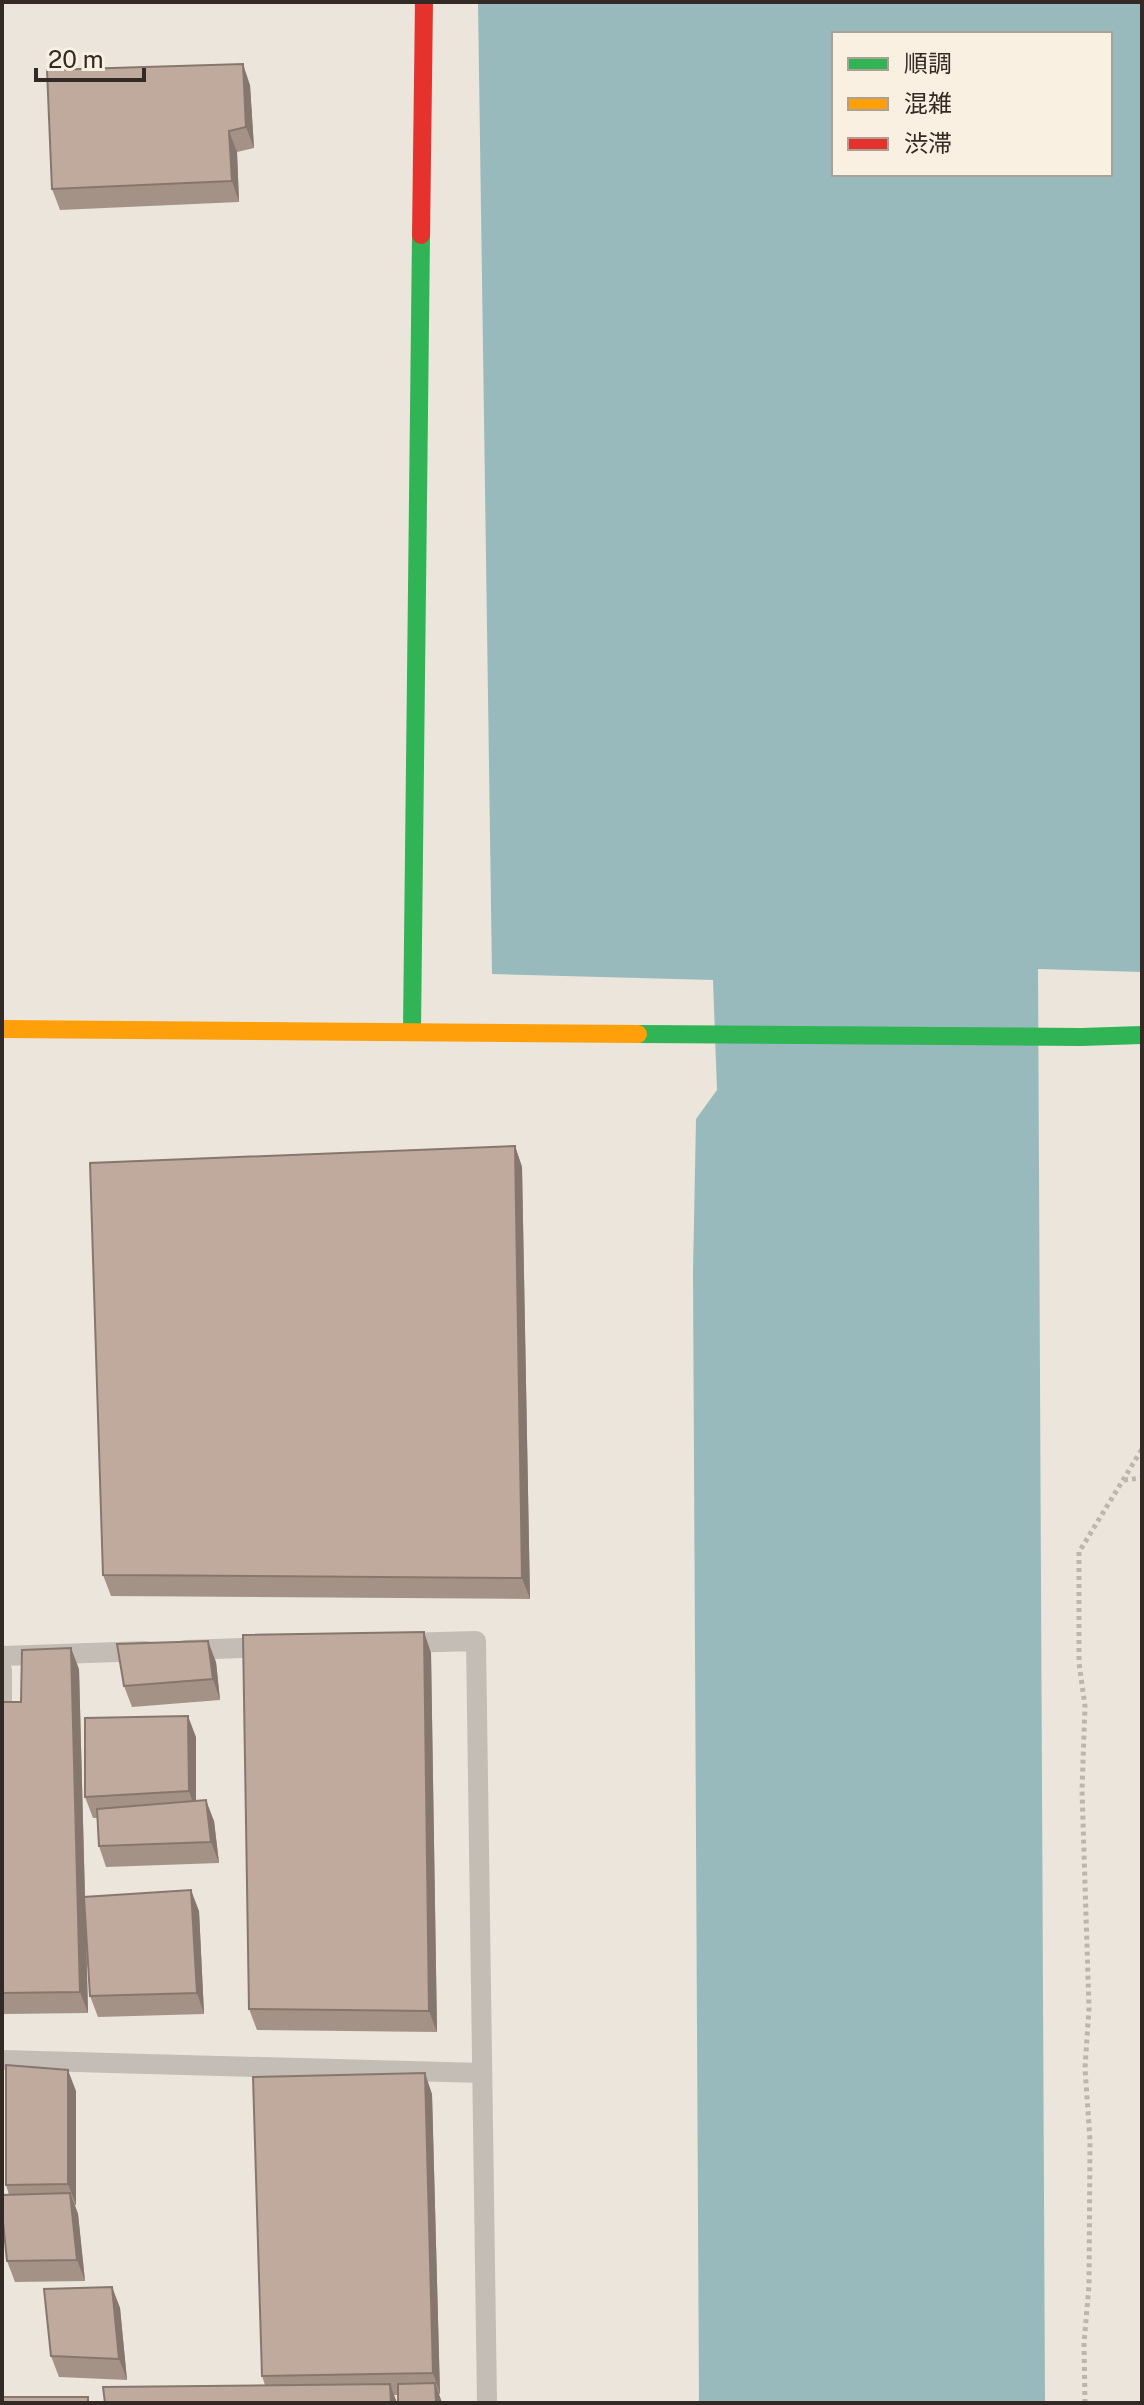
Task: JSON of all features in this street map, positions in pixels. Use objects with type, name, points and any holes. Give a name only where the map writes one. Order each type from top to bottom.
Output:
[{"type":"street","points":[[412,1031],[424,2]]},
{"type":"street","points":[[2,1029],[1142,1035]]},
{"type":"lane","points":[[381,1644],[476,1641],[487,2403]]},
{"type":"lane","points":[[2,1656],[286,1647]]},
{"type":"lane","points":[[2,1670],[2,1701]]},
{"type":"lane","points":[[2,2060],[482,2073]]},
{"type":"path","points":[[1085,2403],[1090,2140],[1085,2068],[1089,2008],[1082,1790],[1085,1706],[1079,1663],[1079,1552],[1142,1449]]},
{"type":"path","points":[[1123,1480],[1142,1478]]},
{"type":"water","points":[[478,2],[1142,2],[1142,972],[1038,969],[1045,2403],[699,2403],[693,1272],[696,1119],[717,1090],[713,980],[492,974]]},
{"type":"building","points":[[243,64],[246,127],[229,131],[232,181],[52,189],[47,70]]},
{"type":"building","points":[[515,1146],[522,1578],[103,1575],[90,1163]]},
{"type":"building","points":[[424,1632],[429,2011],[249,2009],[243,1635]]},
{"type":"building","points":[[208,1641],[213,1679],[124,1686],[117,1644]]},
{"type":"building","points":[[71,1648],[80,1992],[2,1993],[2,1702],[21,1702],[22,1650]]},
{"type":"building","points":[[188,1716],[189,1791],[85,1797],[85,1718]]},
{"type":"building","points":[[206,1800],[211,1842],[99,1846],[97,1809]]},
{"type":"building","points":[[191,1890],[197,1993],[90,1996],[84,1897]]},
{"type":"building","points":[[6,2065],[68,2070],[68,2184],[6,2185]]},
{"type":"building","points":[[425,2073],[433,2373],[262,2376],[253,2077]]},
{"type":"building","points":[[70,2193],[77,2260],[7,2261],[2,2195]]},
{"type":"building","points":[[112,2287],[119,2359],[51,2356],[44,2289]]},
{"type":"building","points":[[435,2383],[436,2403],[398,2403],[398,2384]]},
{"type":"building","points":[[390,2384],[391,2403],[105,2403],[103,2387]]},
{"type":"building","points":[[2,2397],[88,2397],[88,2403],[2,2403]]},
{"type":"traffic: fast","points":[[412,1031],[421,235]]},
{"type":"traffic: fast","points":[[638,1034],[1142,1035]]},
{"type":"traffic: slow","points":[[2,1029],[638,1034]]},
{"type":"traffic: jam","points":[[421,235],[424,2]]}]
